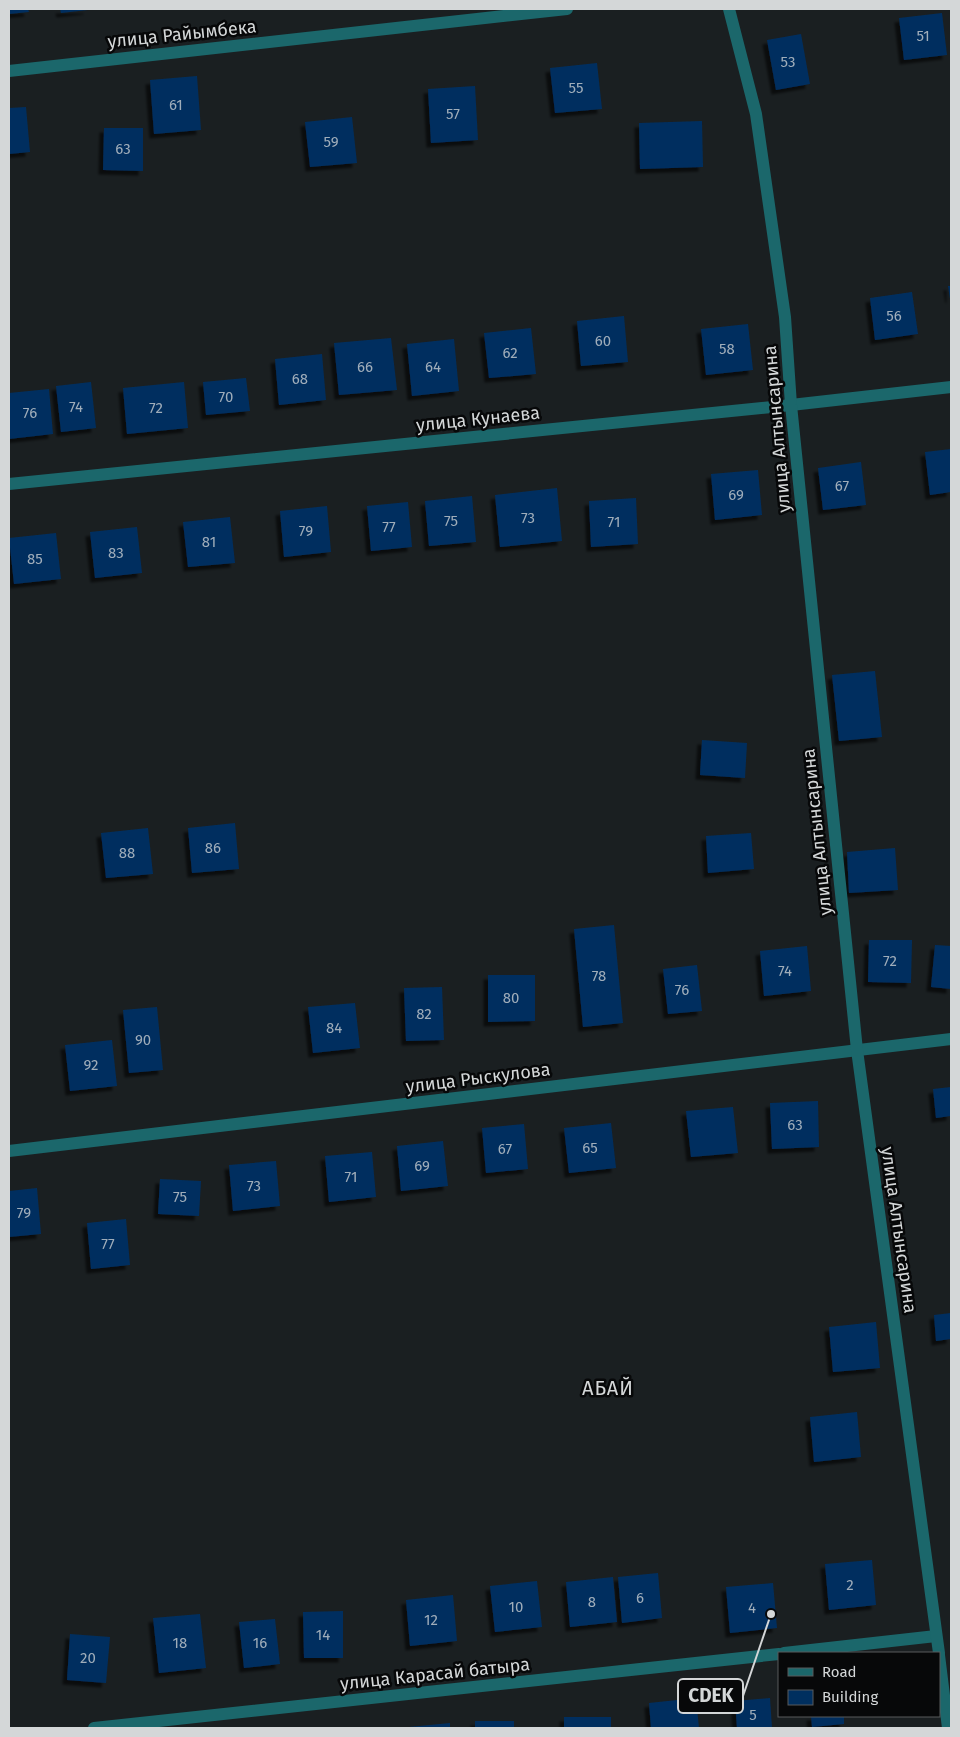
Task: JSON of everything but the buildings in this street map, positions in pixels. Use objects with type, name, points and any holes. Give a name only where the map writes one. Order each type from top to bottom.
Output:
[{"type":"street","name":"улица Райымбека","points":[[9,71],[567,9]]},
{"type":"street","name":"улица Алтынсарина","points":[[729,9],[756,114],[785,317],[791,405],[857,1050],[939,1652]]},
{"type":"street","name":"улица Кунаева","points":[[9,484],[791,405],[951,387]]},
{"type":"street","name":"улица Рыскулова","points":[[9,1151],[951,1038]]},
{"type":"street","points":[[793,1652],[936,1636]]},
{"type":"street","name":"улица Карасай батыра","points":[[94,1728],[778,1654]]},
{"type":"street","name":"улица Алтынсарина","points":[[940,1662],[948,1728]]},
{"type":"place","name":"CDEK","points":[[771,1614]]},
{"type":"district","name":"АБАЙ","points":[[608,1388]]}]
